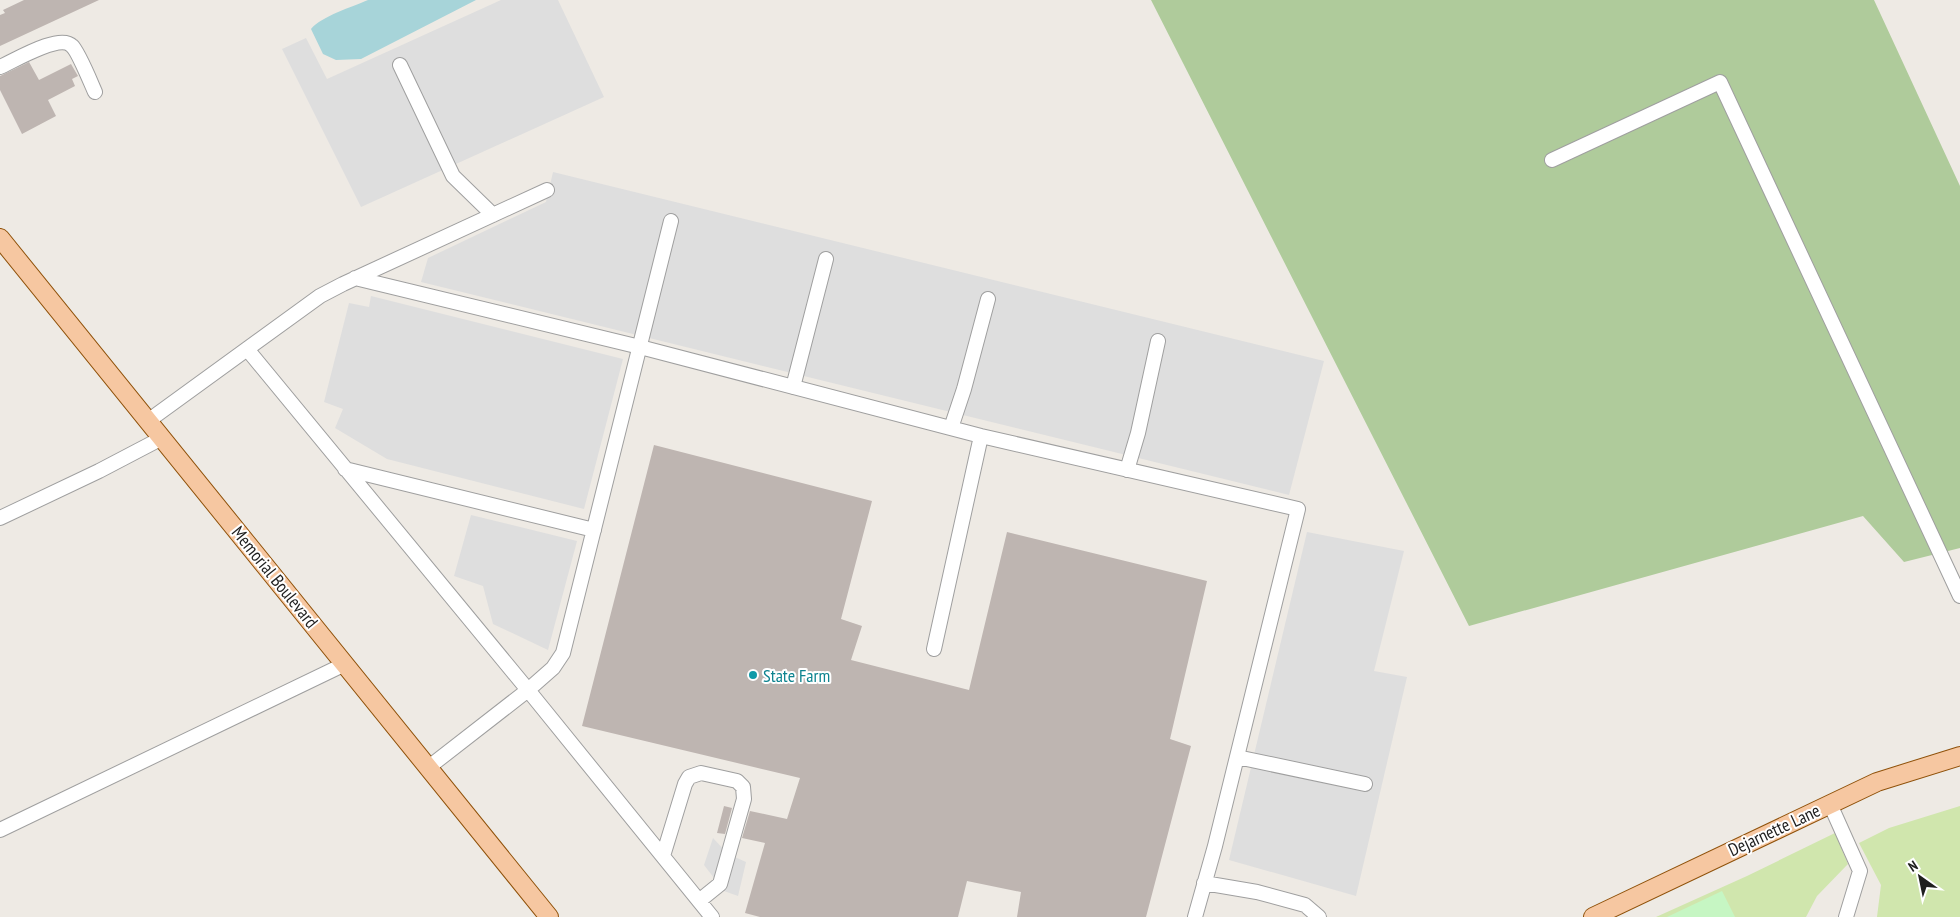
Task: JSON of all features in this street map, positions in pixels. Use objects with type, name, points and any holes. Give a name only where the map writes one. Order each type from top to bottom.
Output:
[{"type":"main road","name":"Memorial Boulevard","points":[[0,238],[549,917]]},
{"type":"main road","name":"Dejarnette Lane","points":[[1593,917],[1877,782],[1960,756]]},
{"type":"street","points":[[0,67],[54,42],[64,41],[73,46],[95,92]]},
{"type":"street","points":[[400,65],[453,176],[493,215]]},
{"type":"street","points":[[1552,160],[1720,82],[1960,596]]},
{"type":"street","points":[[148,421],[320,296],[355,278],[547,190]]},
{"type":"street","points":[[429,767],[528,690],[553,668],[563,653],[671,221]]},
{"type":"street","points":[[793,387],[826,259]]},
{"type":"street","points":[[355,278],[640,346],[981,436],[1298,509],[1195,917]]},
{"type":"street","points":[[951,428],[964,389],[988,299]]},
{"type":"street","points":[[1128,470],[1158,341]]},
{"type":"street","points":[[247,349],[712,917]]},
{"type":"street","points":[[934,649],[981,436]]},
{"type":"street","points":[[0,518],[99,471],[162,438]]},
{"type":"street","points":[[345,469],[594,530]]},
{"type":"street","points":[[0,830],[345,664]]},
{"type":"street","points":[[1237,756],[1365,784]]},
{"type":"street","points":[[663,856],[685,784],[689,777],[701,773],[737,781],[743,787],[744,799],[720,884],[700,901]]},
{"type":"street","points":[[1830,804],[1860,871],[1846,917]]},
{"type":"street","points":[[1204,883],[1257,892],[1305,905],[1318,917]]},
{"type":"green space","points":[[1151,0],[1874,0],[1960,186],[1960,548],[1904,562],[1863,516],[1469,626]]},
{"type":"green space","points":[[1960,806],[1960,917],[1877,917],[1881,885],[1859,843],[1889,828]]},
{"type":"green space","points":[[1835,833],[1848,864],[1817,896],[1806,917],[1656,917],[1747,876]]},
{"type":"green space","points":[[1722,891],[1735,917],[1667,917]]},
{"type":"shaded area","points":[[501,0],[558,0],[604,97],[361,207],[282,49],[306,38],[327,79]]},
{"type":"shaded area","points":[[553,172],[1324,361],[1289,495],[421,282],[428,258],[546,202]]},
{"type":"shaded area","points":[[371,296],[623,359],[584,509],[387,459],[335,428],[343,409],[324,402],[349,303],[369,307]]},
{"type":"shaded area","points":[[471,515],[577,541],[548,650],[493,624],[483,586],[454,576]]},
{"type":"shaded area","points":[[1307,532],[1404,551],[1374,671],[1407,677],[1356,896],[1229,860]]},
{"type":"shaded area","points":[[713,838],[728,854],[746,862],[738,896],[724,891],[704,865]]},
{"type":"water","points":[[368,0],[476,0],[361,59],[336,60],[323,54],[311,29],[322,20]]},
{"type":"building","points":[[24,0],[99,0],[0,46],[0,15],[5,13],[3,10]]},
{"type":"building","points":[[29,62],[39,80],[71,64],[78,76],[72,79],[75,86],[48,100],[56,116],[22,134],[0,90],[0,76]]},
{"type":"building","name":"State Farm","points":[[654,445],[872,501],[841,619],[862,626],[851,660],[969,690],[1007,532],[1207,581],[1170,739],[1191,746],[1146,917],[1017,917],[1021,892],[967,881],[958,917],[760,917],[745,913],[765,843],[742,838],[750,811],[787,819],[800,778],[582,726]]},
{"type":"building","points":[[724,806],[732,808],[725,834],[717,833]]},
{"type":"place","name":"State Farm","points":[[753,675]]}]
